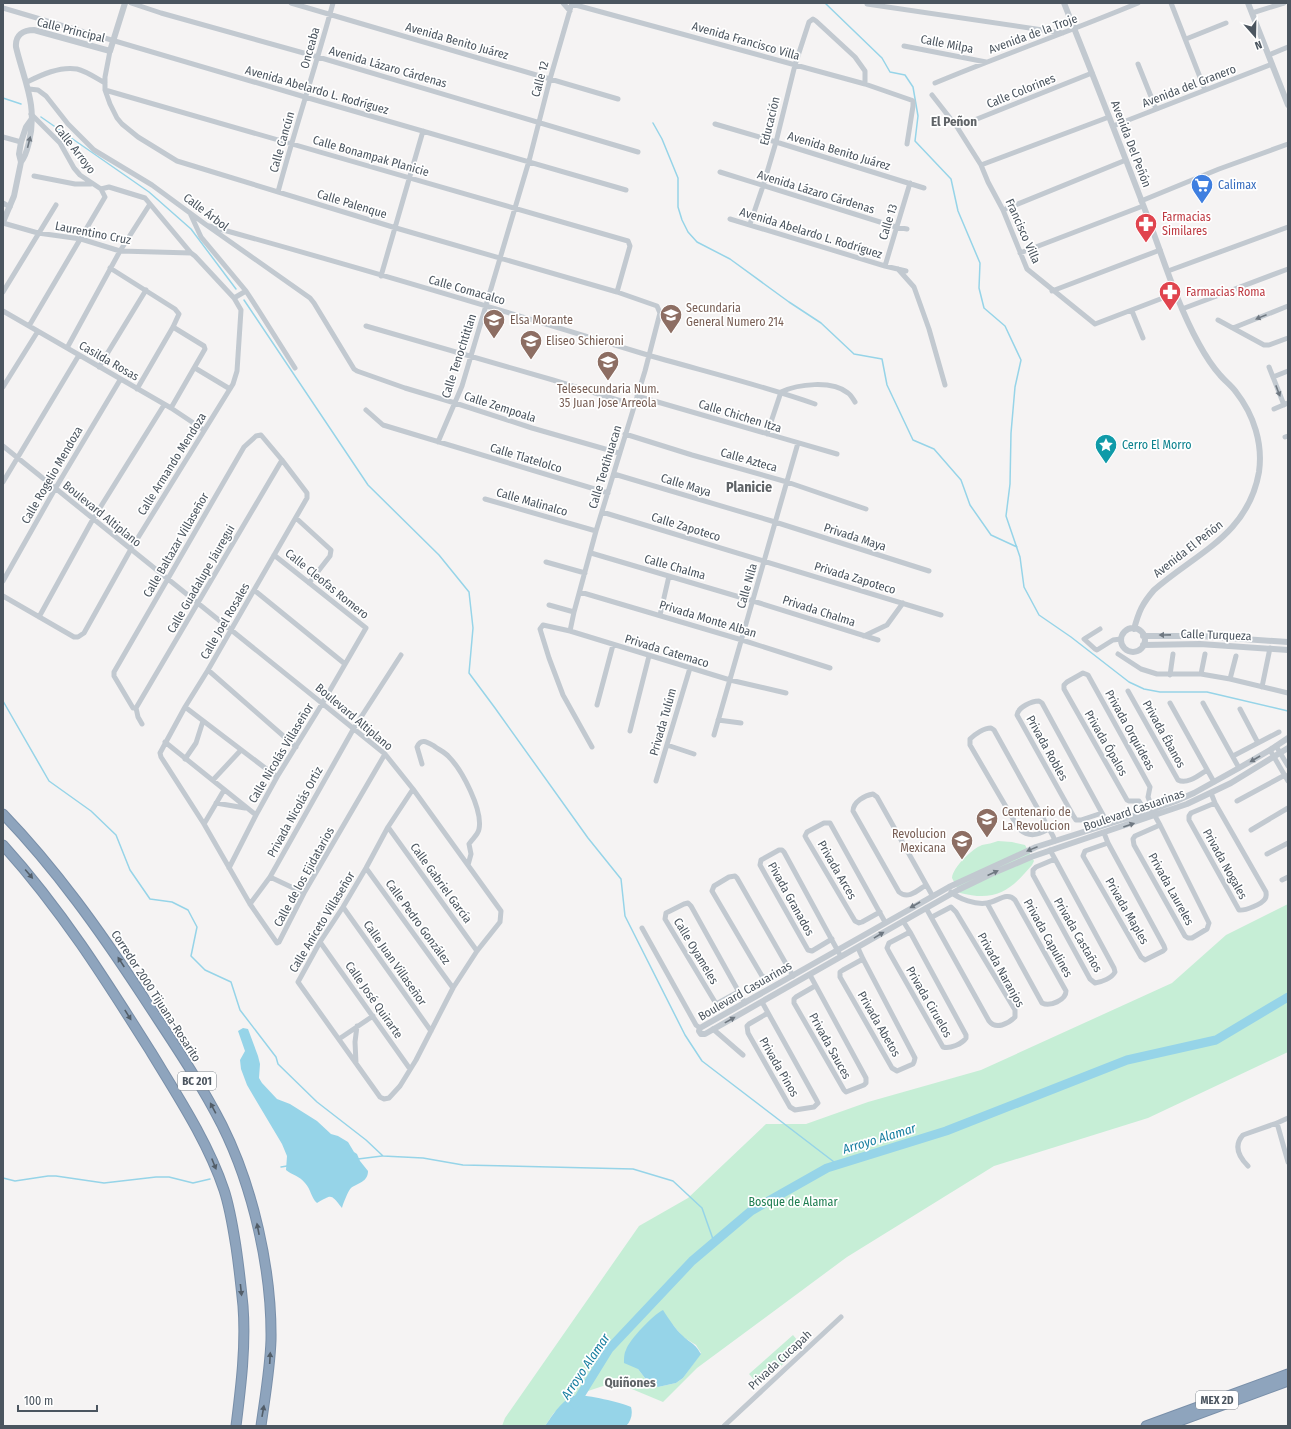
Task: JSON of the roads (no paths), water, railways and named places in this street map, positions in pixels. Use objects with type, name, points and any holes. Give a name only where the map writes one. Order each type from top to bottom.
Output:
[{"type":"highway","name":"Corredor 2000 Tijuana-Rosarito","points":[[3,814],[50,866],[106,940],[204,1093],[237,1158],[258,1225],[270,1305],[271,1339],[269,1368],[260,1426]]},
{"type":"highway","name":"BC 201","points":[[3,845],[59,912],[88,952],[162,1070],[211,1158],[224,1190],[232,1223],[243,1306],[243,1362],[236,1426]]},
{"type":"highway","name":"MEX 2D","points":[[1146,1426],[1288,1374]]},
{"type":"highway","name":"MEX 2D","points":[[1166,1426],[1288,1381]]},
{"type":"street","points":[[110,51],[125,3]]},
{"type":"street","name":"Avenida Lázaro Cárdenas","points":[[131,3],[638,152]]},
{"type":"street","name":"Avenida Benito Juárez","points":[[291,3],[618,99]]},
{"type":"street","name":"Onceaba","points":[[305,97],[333,3]]},
{"type":"street","points":[[563,3],[570,11]]},
{"type":"street","name":"Calle 12","points":[[529,161],[550,79],[572,3]]},
{"type":"street","name":"Avenida Francisco Villa","points":[[572,3],[865,84],[912,101],[913,106],[907,144]]},
{"type":"street","name":"Avenida Del Peñón","points":[[1064,3],[1113,126],[1176,293]]},
{"type":"street","name":"Avenida de la Troje","points":[[935,83],[987,62],[1075,30],[1138,3]]},
{"type":"street","points":[[1172,3],[1205,90]]},
{"type":"street","points":[[1248,3],[1288,105]]},
{"type":"street","points":[[1252,14],[1284,3]]},
{"type":"street","points":[[867,4],[1064,33]]},
{"type":"street","name":"Avenida Abelardo L. Rodríguez","points":[[3,8],[626,190]]},
{"type":"street","name":"Educación","points":[[750,224],[776,142],[795,65],[809,22],[816,20],[855,57],[865,72],[865,84]]},
{"type":"street","points":[[1186,40],[1226,23]]},
{"type":"street","name":"Calle Principal","points":[[3,222],[14,196],[21,162],[26,155],[32,129],[31,98],[16,47],[16,42],[22,32],[27,30],[40,32],[110,51]]},
{"type":"street","name":"Calle Milpa","points":[[904,46],[987,62]]},
{"type":"street","points":[[1269,55],[1288,47]]},
{"type":"street","name":"Calle Palenque","points":[[110,51],[105,90],[110,104],[122,124],[138,137],[177,161],[396,228],[617,292],[655,304],[659,308]]},
{"type":"street","points":[[1138,64],[1156,109]]},
{"type":"street","name":"Avenida del Granero","points":[[1113,126],[1272,64]]},
{"type":"street","points":[[28,86],[49,72],[73,69],[85,72],[105,83]]},
{"type":"street","name":"Calle Colorines","points":[[957,127],[1092,73]]},
{"type":"street","name":"Calle Árbol","points":[[28,86],[38,90],[46,96],[68,124],[94,150],[152,185],[310,298],[354,369]]},
{"type":"street","name":"Calle Bonampak Planicie","points":[[105,90],[628,241],[630,246],[617,292]]},
{"type":"street","name":"Francisco Villa","points":[[932,95],[957,127],[981,165],[1003,210],[1027,269],[1052,291],[1094,324],[1176,293]]},
{"type":"street","name":"Calle Cancún","points":[[278,192],[305,97]]},
{"type":"street","name":"Calle Principal","points":[[21,162],[19,154],[26,127],[31,117]]},
{"type":"street","name":"Calle Arroyo","points":[[31,117],[60,143],[74,168],[80,175],[103,192]]},
{"type":"street","points":[[981,165],[1109,117]]},
{"type":"street","name":"Avenida Benito Juárez","points":[[715,124],[924,188]]},
{"type":"street","points":[[382,276],[423,131]]},
{"type":"street","points":[[3,137],[22,142]]},
{"type":"street","points":[[1020,253],[1142,203],[1219,169],[1288,144]]},
{"type":"street","points":[[1003,210],[1126,160]]},
{"type":"street","name":"Calle Tenochtitlan","points":[[438,442],[462,386],[529,161]]},
{"type":"street","name":"Avenida Lázaro Cárdenas","points":[[720,172],[896,227],[907,229]]},
{"type":"street","points":[[34,176],[75,184],[92,184]]},
{"type":"street","name":"Calle 13","points":[[886,266],[896,227],[910,183]]},
{"type":"street","points":[[29,326],[105,200],[103,192],[108,187],[145,198],[191,253],[234,298],[246,291]]},
{"type":"street","points":[[3,203],[10,207]]},
{"type":"street","points":[[67,348],[110,268],[150,204]]},
{"type":"street","points":[[3,292],[56,206]]},
{"type":"street","points":[[190,212],[201,237],[246,291],[295,368]]},
{"type":"street","name":"Avenida Abelardo L. Rodríguez","points":[[730,219],[886,266],[906,270]]},
{"type":"street","name":"Laurentino Cruz","points":[[3,222],[38,233],[81,239],[120,251],[191,253]]},
{"type":"street","name":"Calle Comacalco","points":[[205,224],[649,355],[781,392],[815,404]]},
{"type":"street","points":[[1168,271],[1288,227]]},
{"type":"street","points":[[1052,291],[1160,250]]},
{"type":"street","points":[[110,268],[178,311],[178,317],[173,327],[138,389]]},
{"type":"street","points":[[897,268],[914,287],[929,329],[945,385]]},
{"type":"street","points":[[1182,309],[1288,269]]},
{"type":"street","points":[[99,367],[146,290]]},
{"type":"street","name":"Avenida El Peñón","points":[[1134,629],[1144,601],[1154,590],[1228,532],[1241,518],[1255,488],[1259,471],[1260,453],[1254,422],[1236,392],[1220,376],[1208,360],[1182,309],[1176,293]]},
{"type":"street","name":"Calle Armando Mendoza","points":[[39,617],[71,636],[78,637],[84,632],[131,549],[236,378],[241,310],[234,298]]},
{"type":"street","points":[[1233,328],[1288,306]]},
{"type":"street","name":"Calle Teotihuacan","points":[[570,631],[596,531],[649,355],[660,314],[659,308]]},
{"type":"street","points":[[1132,310],[1143,338]]},
{"type":"street","name":"Casilda Rosas","points":[[3,311],[38,330],[120,380],[171,408],[204,430]]},
{"type":"street","points":[[1218,320],[1264,345],[1269,345],[1288,338]]},
{"type":"street","points":[[366,326],[634,405]]},
{"type":"street","points":[[171,408],[205,348],[173,327]]},
{"type":"street","points":[[3,387],[38,330]]},
{"type":"street","points":[[3,482],[79,355]]},
{"type":"street","points":[[1269,367],[1286,404],[1274,409]]},
{"type":"street","points":[[195,368],[230,389]]},
{"type":"street","name":"Calle Zempoala","points":[[354,369],[360,373],[398,386],[532,428],[620,453]]},
{"type":"street","points":[[1273,377],[1288,371]]},
{"type":"street","name":"Calle Rogelio Mendoza","points":[[3,581],[55,489],[120,380]]},
{"type":"street","points":[[767,434],[781,392],[790,388],[804,385],[830,386],[848,393],[855,402]]},
{"type":"street","name":"Calle Chichen Itza","points":[[637,396],[837,454]]},
{"type":"street","points":[[3,596],[39,617],[93,519],[164,405]]},
{"type":"street","points":[[366,410],[382,425],[438,442]]},
{"type":"street","name":"Calle Azteca","points":[[625,434],[787,482],[866,509]]},
{"type":"street","name":"Calle Baltazar Villaseñor","points":[[136,708],[133,708],[114,674],[244,447],[256,436],[261,435],[282,460]]},
{"type":"street","name":"Calle Tlatelolco","points":[[438,442],[608,493]]},
{"type":"street","name":"Calle Nila","points":[[714,735],[798,443]]},
{"type":"street","name":"Boulevard Altiplano","points":[[3,446],[385,754],[413,789],[501,911],[502,916],[500,922],[477,951],[453,988],[400,1086],[389,1098],[384,1099]]},
{"type":"street","name":"Calle Joel Rosales","points":[[161,757],[160,750],[307,498],[308,495],[282,460]]},
{"type":"street","name":"Calle Guadalupe Jáuregui","points":[[136,708],[282,460]]},
{"type":"street","name":"Calle Maya","points":[[614,474],[775,522]]},
{"type":"street","name":"Calle Malinalco","points":[[485,499],[596,531]]},
{"type":"street","name":"Calle Zapoteco","points":[[602,512],[764,561]]},
{"type":"street","points":[[296,518],[331,550],[330,556],[309,583]]},
{"type":"street","name":"Privada Maya","points":[[775,522],[929,571]]},
{"type":"street","name":"Calle Chalma","points":[[591,553],[753,600]]},
{"type":"street","name":"Calle Cleofas Romero","points":[[274,554],[365,627],[365,629]]},
{"type":"street","name":"Privada Zapoteco","points":[[764,561],[941,615]]},
{"type":"street","points":[[546,562],[585,573]]},
{"type":"street","points":[[660,615],[668,576]]},
{"type":"street","points":[[254,590],[345,664]]},
{"type":"street","name":"Privada Monte Alban","points":[[580,592],[660,615],[830,668]]},
{"type":"street","name":"Privada Chalma","points":[[753,600],[878,640]]},
{"type":"street","points":[[864,636],[887,625],[903,603]]},
{"type":"street","points":[[549,605],[574,612]]},
{"type":"street","name":"Privada Catemaco","points":[[592,748],[563,695],[540,629],[542,625],[570,631],[730,680],[786,693]]},
{"type":"street","name":"Calle Nicolás Villaseñor","points":[[229,868],[277,777],[322,704],[365,629]]},
{"type":"street","points":[[1100,629],[1084,639],[1094,649],[1097,650],[1113,640],[1121,639]]},
{"type":"street","points":[[1134,629],[1140,631],[1144,636],[1143,645],[1138,650],[1130,651],[1123,646],[1121,639],[1126,631],[1134,629]]},
{"type":"street","name":"Calle Turqueza","points":[[1144,636],[1201,636],[1288,642]]},
{"type":"street","name":"Calle Turqueza","points":[[1143,645],[1200,644],[1288,650]]},
{"type":"street","points":[[597,706],[613,645]]},
{"type":"street","points":[[1262,687],[1270,648]]},
{"type":"street","name":"Privada Nicolás Ortiz","points":[[250,904],[270,877],[354,728],[401,654]]},
{"type":"street","points":[[1118,654],[1141,669],[1157,674],[1202,674],[1288,693]]},
{"type":"street","points":[[1170,675],[1173,654]]},
{"type":"street","points":[[1202,674],[1205,654]]},
{"type":"street","points":[[630,731],[649,656]]},
{"type":"street","points":[[1230,679],[1236,656]]},
{"type":"street","name":"Privada Tulúm","points":[[656,781],[690,668]]},
{"type":"street","points":[[208,670],[296,747]]},
{"type":"street","name":"Privada Orquídeas","points":[[1074,678],[1083,673],[1088,675],[1150,787],[1148,797],[1154,813]]},
{"type":"street","name":"Privada Ópalos","points":[[1074,678],[1064,685],[1064,689],[1127,800],[1139,801],[1146,812]]},
{"type":"street","name":"Privada Ébanos","points":[[1128,691],[1178,780],[1186,782],[1207,770]]},
{"type":"street","name":"Privada Robles","points":[[1102,813],[1081,820],[1076,820],[1017,715],[1020,709],[1039,700],[1042,703],[1102,813],[1108,824]]},
{"type":"street","name":"Privada Ébanos","points":[[1170,703],[1214,782]]},
{"type":"street","points":[[1203,703],[1240,768]]},
{"type":"street","points":[[185,707],[277,777]]},
{"type":"street","points":[[136,708],[138,717],[142,724]]},
{"type":"street","points":[[1240,709],[1258,742]]},
{"type":"street","points":[[718,720],[741,723]]},
{"type":"street","points":[[185,759],[196,743],[203,721]]},
{"type":"street","points":[[1049,829],[1036,836],[1030,836],[1023,833],[1019,829],[970,744],[970,739],[972,737],[987,728],[994,730],[1049,829],[1055,841]]},
{"type":"street","points":[[1233,756],[1279,732]]},
{"type":"street","name":"Boulevard Casuarinas","points":[[1288,738],[1240,768],[1154,813],[1146,812],[1036,847],[932,895],[700,1028],[699,1031],[703,1034],[713,1029],[810,976],[952,893],[991,874],[1050,850],[1104,833],[1154,813],[1211,793],[1288,748]]},
{"type":"street","points":[[422,764],[417,747],[422,741],[448,756],[455,763],[468,787],[480,818],[478,833],[469,844],[472,854],[468,865]]},
{"type":"street","points":[[165,742],[256,815]]},
{"type":"street","points":[[667,745],[694,754]]},
{"type":"street","points":[[1276,746],[1288,766]]},
{"type":"street","points":[[213,780],[242,750]]},
{"type":"street","points":[[1270,750],[1288,781]]},
{"type":"street","name":"Calle de los Ejidatarios","points":[[161,757],[204,824],[250,904],[277,943],[279,942],[304,893],[385,754]]},
{"type":"street","points":[[1237,801],[1285,775]]},
{"type":"street","name":"Calle Aniceto Villaseñor","points":[[384,1099],[380,1097],[298,982],[320,942],[366,868],[388,827],[413,789]]},
{"type":"street","points":[[204,824],[224,790]]},
{"type":"street","name":"Privada Nogales","points":[[1211,793],[1215,803],[1266,892],[1266,897],[1264,900],[1244,911],[1239,910],[1189,820],[1191,813],[1215,803]]},
{"type":"street","points":[[926,885],[909,895],[902,895],[899,892],[853,811],[853,807],[856,803],[870,794],[877,797],[932,895]]},
{"type":"street","points":[[216,803],[246,808]]},
{"type":"street","points":[[1251,830],[1288,808]]},
{"type":"street","name":"Privada Laureles","points":[[1154,813],[1160,825],[1209,923],[1207,929],[1192,938],[1185,936],[1134,844],[1135,836],[1160,825]]},
{"type":"street","name":"Privada Arces","points":[[880,912],[862,922],[859,923],[855,921],[806,838],[807,832],[824,823],[830,823],[880,912],[885,922]]},
{"type":"street","name":"Calle Gabriel García","points":[[388,827],[477,951]]},
{"type":"street","name":"Privada Maples","points":[[1104,833],[1165,949],[1145,960],[1141,957],[1083,856],[1085,851],[1108,843]]},
{"type":"street","points":[[1266,854],[1288,843]]},
{"type":"street","name":"Pivada Granados","points":[[832,939],[812,951],[808,950],[760,865],[761,860],[779,850],[784,852],[842,957]]},
{"type":"street","name":"Privada Castaños","points":[[1050,850],[1055,859],[1114,968],[1115,972],[1112,976],[1098,983],[1095,983],[1090,979],[1033,875],[1033,870],[1055,859]]},
{"type":"street","name":"Calle Pedro González","points":[[366,868],[453,988]]},
{"type":"street","points":[[787,967],[767,978],[762,976],[712,891],[714,886],[729,877],[735,876],[737,878],[793,976]]},
{"type":"street","points":[[270,877],[304,893]]},
{"type":"street","points":[[1282,880],[1288,877]]},
{"type":"street","points":[[949,887],[952,893]]},
{"type":"street","name":"Privada Capulines","points":[[952,893],[965,900],[977,903],[987,903],[1009,896],[1015,900],[1066,991],[1066,996],[1064,998],[1045,1005],[1042,1003],[987,903]]},
{"type":"street","name":"Calle Oyameles","points":[[738,992],[718,1003],[714,1002],[665,919],[666,913],[684,904],[688,903],[691,906],[745,1003]]},
{"type":"street","name":"Calle Juan Villaseñor","points":[[343,907],[431,1031]]},
{"type":"street","name":"Privada Naranjos","points":[[926,908],[989,1022],[996,1027],[1016,1018],[1015,1010],[954,909],[947,908],[932,917]]},
{"type":"street","name":"Privada Ciruelos","points":[[903,921],[910,932],[966,1035],[964,1041],[949,1047],[943,1047],[887,948],[889,943],[910,932]]},
{"type":"street","points":[[642,928],[696,1025],[700,1028]]},
{"type":"street","name":"Calle José Quirarte","points":[[320,942],[410,1069]]},
{"type":"street","name":"Privada Abetos","points":[[858,948],[915,1058],[913,1064],[897,1071],[892,1068],[840,977],[840,972],[863,958]]},
{"type":"street","name":"Privada Sauces","points":[[810,976],[866,1078],[866,1083],[864,1085],[846,1092],[844,1090],[794,1003],[794,999],[796,997],[815,986]]},
{"type":"street","name":"Privada Pinos","points":[[762,1002],[817,1100],[818,1103],[814,1107],[795,1110],[790,1107],[748,1033],[747,1026],[749,1024],[768,1013]]},
{"type":"street","points":[[339,1039],[373,1016]]},
{"type":"street","points":[[356,1063],[355,1042],[357,1026]]},
{"type":"street","points":[[713,1029],[743,1056]]},
{"type":"street","points":[[1248,1166],[1241,1160],[1238,1154],[1237,1146],[1239,1139],[1243,1135],[1288,1118]]},
{"type":"street","points":[[1277,1123],[1288,1162]]},
{"type":"street","name":"Privada Cucapah","points":[[724,1426],[841,1317]]},
{"type":"water","points":[[243,1028],[248,1029],[258,1056],[260,1064],[259,1078],[262,1083],[277,1099],[290,1104],[317,1121],[331,1134],[348,1142],[368,1171],[368,1175],[362,1182],[351,1188],[342,1208],[331,1197],[317,1203],[313,1199],[307,1185],[298,1177],[286,1170],[287,1156],[282,1144],[247,1085],[241,1069],[240,1060],[245,1051],[238,1031]]},
{"type":"water","points":[[663,1310],[677,1330],[699,1350],[701,1354],[683,1378],[676,1383],[658,1387],[648,1382],[638,1369],[624,1363],[624,1358],[628,1346],[637,1334],[659,1312]]},
{"type":"water","points":[[576,1395],[604,1399],[631,1407],[632,1415],[628,1424],[626,1426],[545,1426],[566,1400]]},
{"type":"waterway","points":[[825,3],[882,58],[890,72],[905,75],[913,87],[918,116],[915,141],[951,179],[958,211],[980,263],[979,288],[984,308],[1005,326],[1021,360],[1015,387],[1011,433],[1010,484],[1006,516],[1020,557],[1024,587],[1039,615],[1071,637],[1129,682],[1144,689],[1160,692],[1207,692],[1288,711]]},
{"type":"waterway","points":[[3,98],[21,104]]},
{"type":"waterway","points":[[41,117],[149,192],[191,229],[236,289]]},
{"type":"waterway","points":[[653,123],[662,139],[678,178],[678,207],[688,232],[697,242],[730,259],[789,302],[821,323],[854,354],[882,359],[887,385],[913,440],[934,449],[961,480],[970,505],[991,535],[1017,547]]},
{"type":"waterway","points":[[244,300],[368,485],[439,555],[469,592],[473,628],[469,673],[588,838],[621,879],[625,916],[685,1035],[702,1061],[838,1165]]},
{"type":"waterway","points":[[3,701],[49,781],[91,811],[116,835],[130,870],[150,899],[172,902],[188,910],[197,927],[191,956],[205,970],[231,982],[240,1010],[276,1057],[278,1064],[317,1102],[366,1140],[383,1156],[423,1158],[463,1165],[633,1169],[673,1181],[702,1208],[714,1242]]},
{"type":"waterway","name":"Arroyo Alamar","points":[[575,1404],[609,1349],[692,1261],[751,1211],[827,1168],[946,1131],[1127,1060],[1216,1040],[1288,997]]},
{"type":"waterway","points":[[358,1159],[382,1156]]},
{"type":"waterway","points":[[281,1167],[287,1166]]},
{"type":"waterway","points":[[3,1178],[15,1181],[56,1176],[104,1183],[156,1177],[169,1177],[193,1183],[210,1179]]},
{"type":"place","name":"Calimax","points":[[1202,204]]},
{"type":"place","name":"Farmacias Similares","points":[[1146,244]]},
{"type":"place","name":"Farmacias Roma","points":[[1170,312]]},
{"type":"place","name":"Secundaria General Numero 214","points":[[671,334]]},
{"type":"place","name":"Elsa Morante","points":[[494,340]]},
{"type":"place","name":"Eliseo Schieroni","points":[[531,360]]},
{"type":"place","name":"Telesecundaria Num. 35 Juan Jose Arreola","points":[[608,382]]},
{"type":"place","name":"Cerro El Morro","points":[[1106,464]]},
{"type":"place","name":"Centenario de La Revolucion","points":[[987,838]]},
{"type":"place","name":"Revolucion Mexicana","points":[[962,860]]},
{"type":"district","name":"El Peñon","points":[[954,121]]},
{"type":"district","name":"Planicie","points":[[749,487]]},
{"type":"district","name":"Quiñones","points":[[630,1382]]},
{"type":"park label","name":"Bosque de Alamar","points":[[793,1202]]}]
